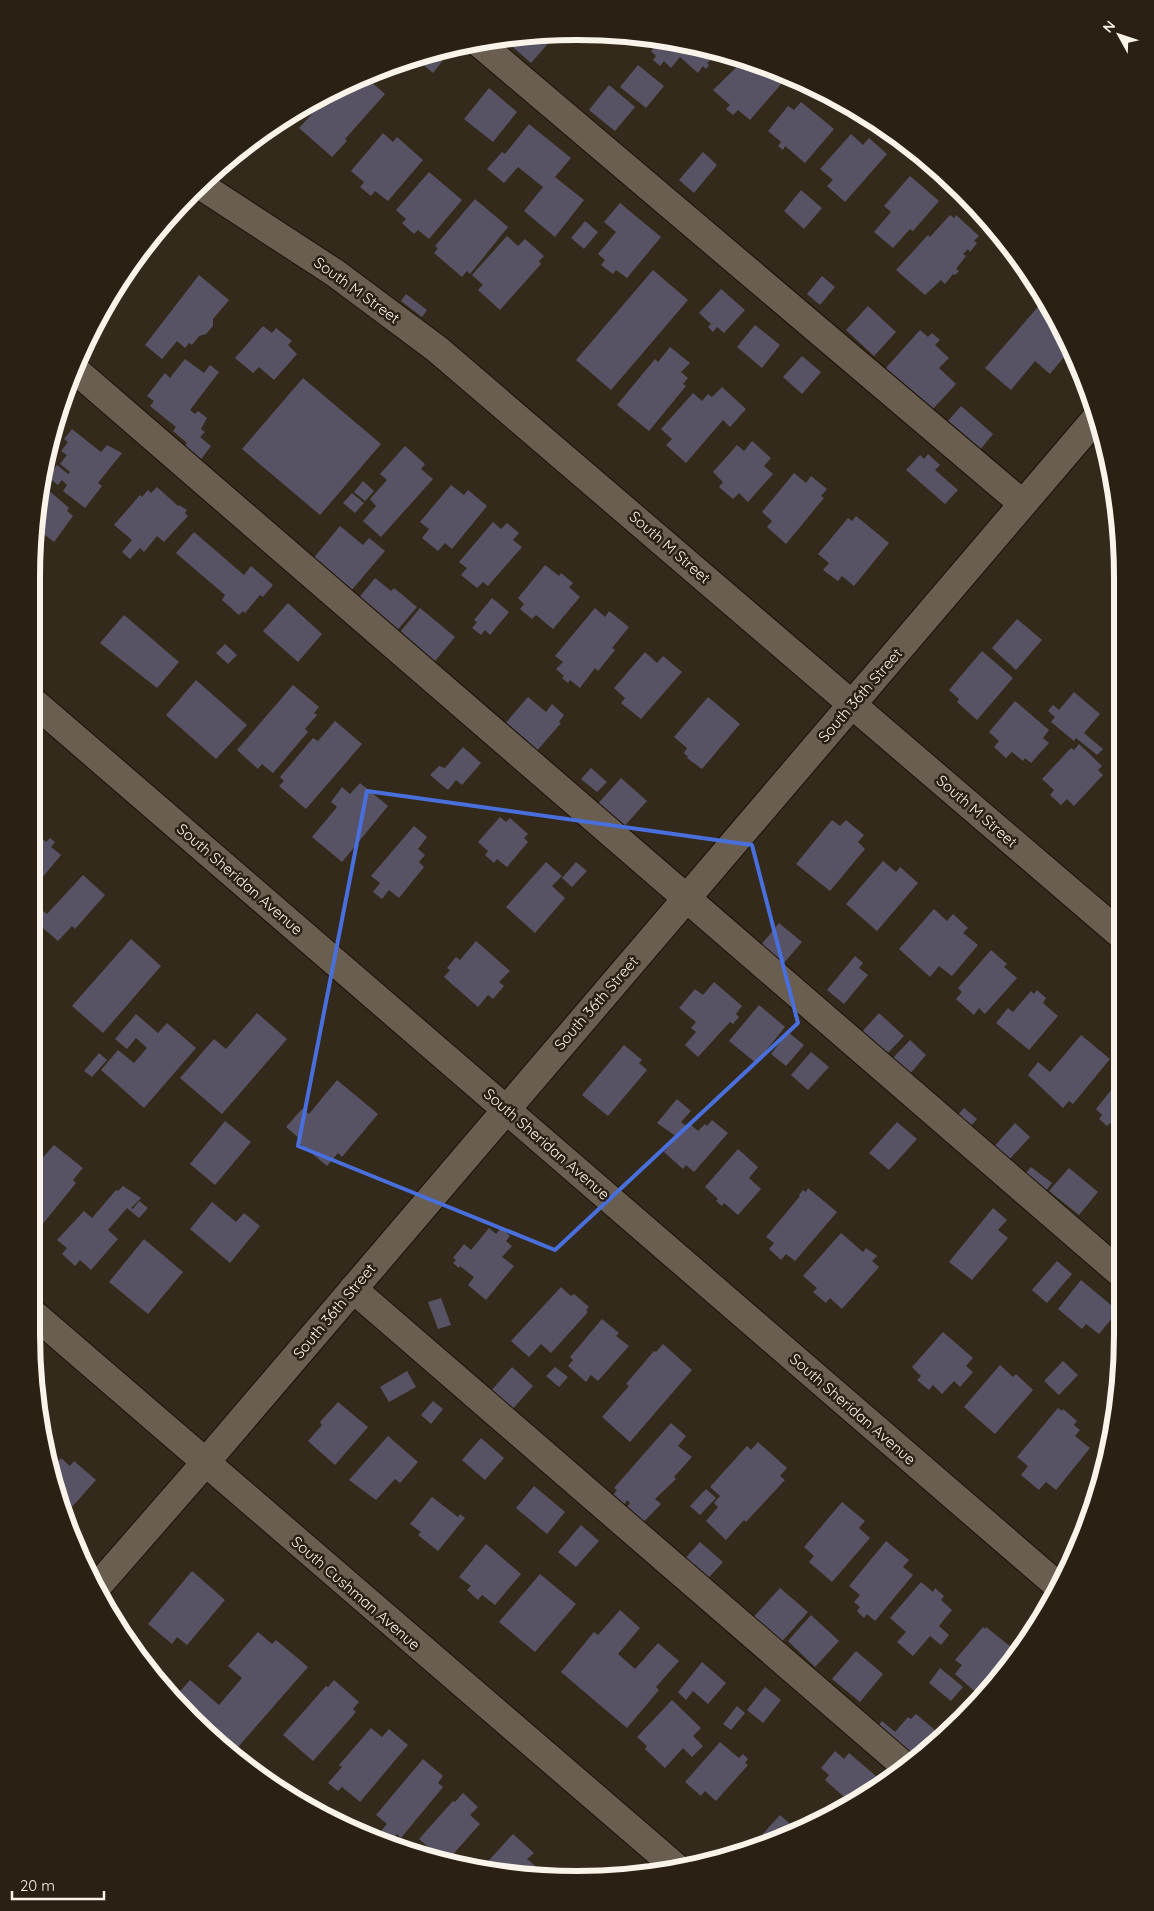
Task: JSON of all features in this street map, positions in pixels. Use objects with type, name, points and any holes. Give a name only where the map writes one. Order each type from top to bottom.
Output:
[{"type":"street","points":[[485,48],[1023,504]]},
{"type":"street","name":"South M Street","points":[[206,189],[334,273],[437,348],[1114,929]]},
{"type":"street","points":[[80,374],[1114,1268]]},
{"type":"street","name":"South 36th Street","points":[[101,1582],[205,1463],[1091,422]]},
{"type":"street","name":"South Sheridan Avenue","points":[[40,707],[1053,1582]]},
{"type":"street","points":[[353,1289],[901,1762]]},
{"type":"street","name":"South Cushman Avenue","points":[[40,1319],[671,1863]]},
{"type":"highlighted area","points":[[367,791],[752,845],[798,1023],[555,1250],[298,1146]]},
{"type":"building","points":[[550,41],[531,63],[510,45]]},
{"type":"building","points":[[655,46],[714,58],[707,63],[709,65],[706,69],[703,66],[698,73],[680,57],[671,68],[664,61],[660,66],[653,60],[656,56],[651,51]]},
{"type":"building","points":[[440,58],[443,60],[433,73],[421,63]]},
{"type":"building","points":[[638,65],[664,86],[646,108],[620,87]]},
{"type":"building","points":[[739,65],[777,79],[782,83],[750,120],[738,110],[733,115],[726,109],[730,105],[713,90]]},
{"type":"building","points":[[370,81],[385,94],[345,139],[347,141],[332,157],[299,128],[319,106]]},
{"type":"building","points":[[609,85],[635,107],[615,131],[589,110]]},
{"type":"building","points":[[489,88],[517,112],[493,142],[464,119]]},
{"type":"building","points":[[801,102],[834,129],[805,163],[785,146],[783,150],[778,146],[781,142],[768,131],[788,106],[794,110]]},
{"type":"building","points":[[529,124],[571,158],[555,177],[584,200],[555,237],[524,211],[543,187],[518,167],[504,183],[487,169],[502,152],[505,154]]},
{"type":"building","points":[[383,133],[393,142],[397,137],[423,160],[388,201],[375,191],[371,196],[360,187],[364,182],[351,171]]},
{"type":"building","points":[[851,134],[863,145],[869,138],[887,154],[845,202],[827,186],[833,180],[820,169]]},
{"type":"building","points":[[703,152],[717,165],[694,193],[679,180]]},
{"type":"building","points":[[429,172],[462,200],[429,239],[418,230],[414,234],[402,223],[406,219],[396,210]]},
{"type":"building","points":[[910,176],[939,201],[913,231],[910,229],[893,248],[874,232],[891,212],[884,206]]},
{"type":"building","points":[[801,190],[822,208],[804,229],[784,211]]},
{"type":"building","points":[[475,199],[508,227],[470,274],[467,271],[462,277],[434,253],[438,248],[435,246]]},
{"type":"building","points":[[620,203],[661,237],[627,278],[616,270],[613,274],[601,265],[605,260],[598,254],[616,232],[604,222]]},
{"type":"building","points":[[950,215],[954,218],[956,215],[979,236],[974,241],[977,243],[970,252],[968,249],[963,254],[966,256],[956,269],[959,271],[955,275],[953,274],[945,284],[941,280],[925,295],[896,270],[928,235],[930,237]]},
{"type":"building","points":[[585,221],[598,232],[584,249],[571,238]]},
{"type":"building","points":[[507,236],[518,246],[525,239],[544,256],[539,261],[541,264],[500,310],[478,290],[483,285],[472,275]]},
{"type":"building","points":[[653,270],[688,300],[611,390],[576,360]]},
{"type":"building","points":[[199,275],[229,300],[213,319],[213,326],[206,334],[199,336],[192,345],[189,343],[185,348],[177,341],[162,359],[145,345]]},
{"type":"building","points":[[822,276],[835,287],[820,305],[807,294]]},
{"type":"building","points":[[721,289],[745,310],[724,333],[717,327],[713,332],[708,327],[711,324],[699,313]]},
{"type":"building","points":[[406,294],[427,310],[422,317],[401,301]]},
{"type":"building","points":[[1039,305],[1066,355],[1050,374],[1035,361],[1011,390],[985,368]]},
{"type":"building","points":[[868,306],[896,332],[874,356],[846,330]]},
{"type":"building","points":[[755,325],[780,345],[762,368],[737,347]]},
{"type":"building","points":[[263,326],[272,333],[276,328],[292,341],[288,345],[297,354],[274,380],[259,367],[253,373],[235,358]]},
{"type":"building","points":[[920,330],[928,337],[932,333],[940,340],[935,345],[949,358],[939,368],[956,384],[931,411],[885,369]]},
{"type":"building","points":[[670,347],[690,363],[681,372],[688,378],[683,384],[686,386],[649,431],[617,405],[655,359],[658,362]]},
{"type":"building","points":[[802,356],[821,372],[802,394],[783,377]]},
{"type":"building","points":[[185,359],[204,373],[210,365],[219,372],[190,410],[195,414],[198,411],[207,418],[201,429],[205,432],[200,437],[211,446],[199,462],[182,449],[187,443],[173,431],[176,427],[150,406],[154,401],[147,396],[165,373],[170,378]]},
{"type":"building","points":[[303,378],[381,444],[320,515],[242,449]]},
{"type":"building","points":[[722,387],[746,409],[730,427],[723,420],[686,463],[666,445],[672,439],[661,429],[693,393],[702,401],[708,394],[712,397]]},
{"type":"building","points":[[961,406],[993,434],[980,450],[947,422]]},
{"type":"building","points":[[72,429],[101,452],[107,445],[122,453],[98,483],[102,486],[85,508],[63,491],[67,485],[62,480],[58,485],[49,478],[57,465],[68,474],[70,472],[60,464],[67,455],[61,451],[68,442],[64,439]]},
{"type":"building","points":[[752,441],[771,458],[764,466],[773,474],[748,502],[739,493],[733,499],[719,487],[723,482],[713,472],[737,445],[744,451]]},
{"type":"building","points":[[405,446],[425,464],[421,469],[433,479],[381,537],[363,521],[376,506],[370,499],[387,480],[380,474]]},
{"type":"building","points":[[928,454],[940,465],[935,470],[958,490],[945,504],[906,470],[920,455],[924,459]]},
{"type":"building","points":[[794,473],[806,483],[811,476],[827,489],[821,496],[824,498],[786,544],[767,527],[772,521],[762,512]]},
{"type":"building","points":[[363,481],[374,491],[365,501],[354,492]]},
{"type":"building","points":[[451,485],[464,495],[468,490],[487,506],[452,549],[445,543],[438,551],[422,538],[429,529],[420,522]]},
{"type":"building","points":[[157,487],[178,506],[187,510],[185,513],[188,516],[164,542],[157,536],[144,552],[140,548],[130,559],[122,552],[132,540],[114,525],[140,495],[142,497],[148,490],[151,493]]},
{"type":"building","points":[[48,489],[69,508],[67,511],[73,516],[54,542],[42,533]]},
{"type":"building","points":[[352,493],[364,503],[355,513],[343,503]]},
{"type":"building","points":[[856,516],[889,543],[854,586],[842,576],[838,581],[823,570],[829,563],[818,554],[848,518],[852,521]]},
{"type":"building","points":[[493,522],[501,529],[507,523],[519,533],[513,540],[522,547],[488,586],[483,582],[477,588],[461,575],[467,568],[459,562]]},
{"type":"building","points":[[340,526],[363,545],[369,538],[385,551],[350,592],[312,560]]},
{"type":"building","points":[[194,532],[244,575],[251,566],[273,585],[263,597],[260,595],[245,613],[243,611],[239,615],[222,600],[225,595],[176,553]]},
{"type":"building","points":[[545,565],[559,576],[561,573],[573,583],[569,587],[580,597],[553,629],[536,615],[532,619],[520,609],[524,604],[518,598]]},
{"type":"building","points":[[375,578],[391,591],[394,588],[417,607],[395,633],[357,600]]},
{"type":"building","points":[[492,598],[509,612],[490,635],[485,630],[481,635],[472,628],[477,622],[474,620]]},
{"type":"building","points":[[288,603],[322,634],[298,662],[263,631]]},
{"type":"building","points":[[420,608],[455,637],[431,666],[396,637]]},
{"type":"building","points":[[595,608],[605,617],[609,611],[629,627],[612,648],[615,650],[598,671],[595,668],[580,688],[570,680],[568,683],[562,678],[564,676],[556,669],[563,662],[555,656]]},
{"type":"building","points":[[124,615],[179,662],[157,688],[100,643]]},
{"type":"building","points":[[1017,619],[1042,640],[1016,670],[992,648]]},
{"type":"building","points":[[225,644],[237,655],[228,664],[216,653]]},
{"type":"building","points":[[982,651],[1013,678],[977,720],[957,702],[959,699],[949,690]]},
{"type":"building","points":[[645,652],[657,663],[663,656],[682,672],[641,719],[621,703],[625,698],[614,688]]},
{"type":"building","points":[[196,680],[247,725],[216,759],[166,715]]},
{"type":"building","points":[[293,685],[319,707],[314,713],[317,715],[305,729],[308,732],[273,773],[262,764],[258,769],[237,750]]},
{"type":"building","points":[[1074,692],[1100,714],[1084,733],[1103,749],[1097,755],[1076,738],[1074,741],[1051,722],[1055,717],[1048,711],[1053,705],[1059,710]]},
{"type":"building","points":[[528,697],[546,712],[552,704],[564,715],[559,722],[561,723],[535,753],[503,726]]},
{"type":"building","points":[[708,697],[740,724],[702,769],[687,758],[684,753],[687,748],[674,737]]},
{"type":"building","points":[[1015,701],[1049,730],[1043,738],[1049,743],[1031,763],[1025,758],[1023,761],[1012,752],[1006,758],[994,747],[999,741],[989,732]]},
{"type":"building","points":[[335,721],[362,744],[306,809],[279,786],[284,781],[280,777],[313,738],[318,741]]},
{"type":"building","points":[[1079,744],[1102,766],[1098,770],[1103,775],[1074,806],[1067,799],[1061,805],[1050,795],[1054,790],[1042,779],[1071,748],[1074,750]]},
{"type":"building","points":[[463,747],[481,763],[462,785],[456,780],[448,790],[430,775],[439,766],[445,768]]},
{"type":"building","points":[[591,768],[607,782],[597,792],[581,779]]},
{"type":"building","points":[[621,778],[647,801],[620,831],[594,808]]},
{"type":"building","points":[[360,783],[388,806],[342,862],[312,837],[337,807],[331,802],[342,787],[350,794]]},
{"type":"building","points":[[500,817],[506,822],[510,818],[528,834],[524,838],[528,842],[507,867],[497,859],[494,863],[485,855],[488,851],[478,842]]},
{"type":"building","points":[[832,820],[840,826],[846,820],[864,835],[858,842],[865,849],[830,891],[796,864]]},
{"type":"building","points":[[414,826],[427,837],[418,849],[425,855],[419,862],[424,867],[399,898],[389,890],[382,899],[373,892],[380,883],[371,876]]},
{"type":"building","points":[[40,837],[46,842],[50,838],[55,842],[51,847],[61,855],[40,880]]},
{"type":"building","points":[[883,861],[896,872],[900,867],[918,883],[877,931],[846,904]]},
{"type":"building","points":[[546,862],[562,876],[552,886],[565,898],[535,933],[506,907]]},
{"type":"building","points":[[576,862],[587,871],[572,887],[562,878]]},
{"type":"building","points":[[83,875],[105,895],[75,929],[72,926],[58,941],[40,925],[40,914],[43,911],[47,914]]},
{"type":"building","points":[[934,909],[947,921],[953,914],[968,928],[963,933],[978,945],[952,976],[939,966],[930,977],[899,949]]},
{"type":"building","points":[[779,923],[802,942],[783,964],[761,945]]},
{"type":"building","points":[[131,939],[161,966],[103,1033],[72,1006]]},
{"type":"building","points":[[476,941],[510,971],[499,982],[504,986],[493,999],[488,995],[478,1007],[444,977],[450,970],[447,968],[456,957],[460,960]]},
{"type":"building","points":[[991,950],[1007,964],[1004,967],[1017,978],[985,1014],[979,1008],[974,1015],[956,999],[962,992],[958,988]]},
{"type":"building","points":[[855,956],[863,963],[859,968],[868,975],[844,1004],[827,990]]},
{"type":"building","points":[[714,982],[742,1006],[736,1014],[739,1017],[733,1024],[730,1022],[698,1057],[685,1045],[696,1032],[691,1028],[696,1022],[679,1008],[695,989],[703,995]]},
{"type":"building","points":[[1037,990],[1046,998],[1043,1003],[1058,1016],[1029,1050],[996,1023],[1008,1008],[1013,1012],[1031,991],[1034,994]]},
{"type":"building","points":[[759,1005],[785,1027],[756,1063],[729,1041]]},
{"type":"building","points":[[257,1013],[287,1039],[222,1114],[180,1078],[214,1039],[226,1049]]},
{"type":"building","points":[[879,1013],[904,1036],[886,1055],[861,1033]]},
{"type":"building","points":[[136,1014],[158,1033],[167,1023],[196,1048],[144,1108],[101,1070],[118,1050],[134,1063],[147,1048],[136,1038],[127,1049],[115,1039]]},
{"type":"building","points":[[788,1032],[804,1045],[786,1066],[771,1054]]},
{"type":"building","points":[[1081,1035],[1110,1059],[1073,1104],[1069,1101],[1063,1108],[1028,1075],[1038,1062],[1050,1072]]},
{"type":"building","points":[[910,1040],[926,1055],[909,1075],[892,1059]]},
{"type":"building","points":[[624,1045],[642,1060],[639,1063],[647,1070],[608,1116],[582,1095]]},
{"type":"building","points":[[811,1052],[829,1067],[808,1090],[791,1075]]},
{"type":"building","points":[[99,1053],[107,1060],[92,1077],[84,1071]]},
{"type":"building","points":[[337,1080],[378,1114],[342,1157],[338,1153],[327,1166],[297,1141],[300,1139],[286,1127],[302,1109],[309,1114]]},
{"type":"building","points":[[1114,1086],[1114,1127],[1110,1123],[1107,1126],[1099,1119],[1102,1115],[1096,1109]]},
{"type":"building","points":[[677,1099],[691,1111],[681,1122],[686,1126],[689,1123],[698,1131],[705,1124],[707,1126],[712,1120],[728,1133],[694,1172],[686,1165],[683,1169],[664,1152],[677,1137],[657,1123]]},
{"type":"building","points":[[964,1108],[977,1119],[969,1128],[956,1117]]},
{"type":"building","points":[[225,1121],[251,1142],[215,1185],[190,1164]]},
{"type":"building","points":[[897,1122],[917,1139],[889,1170],[869,1153]]},
{"type":"building","points":[[1015,1123],[1030,1137],[1007,1162],[992,1149]]},
{"type":"building","points":[[54,1145],[83,1168],[73,1180],[76,1183],[41,1226],[40,1225],[40,1161]]},
{"type":"building","points":[[738,1149],[758,1167],[749,1178],[761,1189],[738,1215],[724,1203],[722,1206],[716,1201],[718,1199],[705,1187]]},
{"type":"building","points":[[1031,1167],[1052,1183],[1042,1196],[1021,1179]]},
{"type":"building","points":[[1069,1168],[1098,1192],[1079,1215],[1049,1191]]},
{"type":"building","points":[[123,1186],[141,1198],[131,1208],[133,1209],[139,1201],[148,1208],[139,1218],[127,1208],[108,1230],[118,1239],[91,1270],[80,1260],[75,1266],[62,1254],[67,1248],[57,1240],[84,1211],[92,1218],[116,1190],[118,1191]]},
{"type":"building","points":[[808,1188],[837,1212],[795,1261],[786,1254],[781,1260],[769,1249],[774,1243],[766,1237],[803,1190],[806,1192]]},
{"type":"building","points":[[212,1202],[236,1222],[244,1213],[260,1226],[230,1263],[190,1229]]},
{"type":"building","points":[[993,1208],[1007,1220],[998,1230],[1008,1238],[972,1280],[949,1262]]},
{"type":"building","points":[[489,1228],[496,1234],[501,1228],[510,1236],[506,1241],[512,1246],[502,1257],[514,1266],[486,1300],[468,1285],[474,1277],[453,1263],[456,1260],[453,1258],[464,1244],[471,1250]]},
{"type":"building","points":[[841,1233],[863,1252],[866,1248],[877,1256],[872,1261],[879,1267],[842,1309],[830,1298],[826,1303],[813,1292],[817,1288],[803,1276]]},
{"type":"building","points":[[144,1239],[183,1272],[148,1314],[109,1282]]},
{"type":"building","points":[[1057,1261],[1072,1274],[1047,1303],[1032,1290]]},
{"type":"building","points":[[1081,1280],[1114,1308],[1114,1316],[1099,1334],[1086,1324],[1082,1329],[1058,1309]]},
{"type":"building","points":[[561,1287],[571,1296],[574,1294],[589,1307],[586,1310],[588,1312],[551,1353],[541,1344],[529,1357],[511,1341]]},
{"type":"building","points":[[441,1298],[451,1325],[438,1329],[428,1302]]},
{"type":"building","points":[[602,1319],[619,1333],[616,1336],[629,1346],[598,1381],[591,1375],[586,1382],[568,1366],[573,1360],[570,1357]]},
{"type":"building","points":[[943,1332],[973,1358],[966,1366],[973,1372],[960,1387],[954,1381],[942,1394],[933,1385],[929,1390],[917,1380],[921,1376],[912,1367]]},
{"type":"building","points":[[663,1344],[692,1370],[630,1442],[602,1417],[629,1386],[626,1384],[654,1351],[656,1352]]},
{"type":"building","points":[[1063,1361],[1078,1375],[1059,1395],[1044,1381]]},
{"type":"building","points":[[1000,1365],[1013,1377],[1016,1374],[1033,1390],[995,1434],[964,1407]]},
{"type":"building","points":[[512,1367],[533,1386],[511,1411],[490,1392]]},
{"type":"building","points":[[555,1367],[568,1377],[559,1387],[546,1376]]},
{"type":"building","points":[[407,1371],[416,1387],[389,1402],[380,1387]]},
{"type":"building","points":[[433,1401],[443,1409],[431,1424],[421,1415]]},
{"type":"building","points":[[338,1402],[368,1427],[335,1465],[308,1441],[322,1425],[320,1422]]},
{"type":"building","points":[[1058,1408],[1062,1411],[1063,1409],[1077,1421],[1074,1425],[1080,1430],[1075,1436],[1090,1448],[1056,1490],[1046,1482],[1039,1490],[1021,1475],[1028,1466],[1017,1457]]},
{"type":"building","points":[[671,1423],[686,1436],[678,1446],[692,1457],[674,1477],[676,1479],[655,1499],[661,1504],[638,1528],[621,1514],[630,1503],[627,1500],[624,1505],[613,1495],[617,1490],[614,1488]]},
{"type":"building","points":[[388,1436],[418,1462],[400,1483],[395,1479],[376,1500],[349,1480]]},
{"type":"building","points":[[481,1438],[504,1458],[485,1480],[462,1460]]},
{"type":"building","points":[[758,1442],[787,1468],[780,1476],[785,1480],[746,1522],[744,1520],[726,1540],[706,1521],[718,1507],[714,1503],[720,1496],[710,1487],[747,1446],[751,1450]]},
{"type":"building","points":[[61,1458],[70,1466],[74,1461],[96,1480],[69,1510],[58,1473],[56,1464]]},
{"type":"building","points":[[534,1486],[565,1512],[547,1534],[516,1508]]},
{"type":"building","points":[[706,1489],[716,1498],[700,1515],[690,1506]]},
{"type":"building","points":[[1091,1491],[1087,1502],[1084,1499]]},
{"type":"building","points":[[432,1497],[458,1517],[460,1514],[465,1518],[438,1551],[418,1535],[421,1532],[410,1524]]},
{"type":"building","points":[[842,1502],[865,1521],[859,1528],[870,1538],[832,1582],[809,1562],[814,1556],[804,1547]]},
{"type":"building","points":[[581,1525],[599,1541],[576,1567],[558,1552]]},
{"type":"building","points":[[886,1541],[909,1560],[903,1567],[913,1575],[875,1621],[867,1614],[864,1618],[857,1611],[860,1607],[854,1602],[860,1595],[849,1586]]},
{"type":"building","points":[[700,1542],[723,1562],[703,1584],[681,1563]]},
{"type":"building","points":[[486,1544],[521,1574],[495,1605],[482,1595],[478,1600],[467,1590],[471,1586],[459,1577]]},
{"type":"building","points":[[192,1571],[225,1600],[187,1645],[177,1637],[172,1644],[148,1624]]},
{"type":"building","points":[[540,1574],[576,1604],[535,1652],[499,1622]]},
{"type":"building","points":[[921,1582],[933,1592],[935,1588],[944,1596],[941,1600],[952,1610],[939,1626],[949,1635],[941,1645],[930,1636],[913,1656],[897,1642],[906,1632],[890,1618]]},
{"type":"building","points":[[780,1588],[808,1612],[778,1646],[750,1621]]},
{"type":"building","points":[[620,1610],[640,1628],[618,1654],[635,1669],[658,1643],[679,1661],[656,1687],[659,1690],[627,1728],[561,1672],[594,1632],[598,1635]]},
{"type":"building","points":[[811,1615],[839,1641],[815,1667],[788,1641]]},
{"type":"building","points":[[983,1627],[985,1629],[986,1627],[1012,1648],[976,1693],[955,1674],[962,1665],[955,1660]]},
{"type":"building","points":[[258,1632],[272,1644],[276,1640],[308,1667],[236,1749],[197,1714],[178,1694],[190,1680],[219,1705],[242,1678],[228,1666]]},
{"type":"building","points":[[856,1651],[883,1674],[860,1702],[832,1679]]},
{"type":"building","points":[[702,1662],[726,1683],[708,1704],[693,1691],[686,1700],[678,1692]]},
{"type":"building","points":[[940,1668],[963,1687],[951,1701],[929,1683]]},
{"type":"building","points":[[334,1680],[359,1702],[353,1709],[356,1712],[313,1761],[283,1735],[326,1686],[328,1687]]},
{"type":"building","points":[[765,1687],[781,1700],[763,1723],[747,1710]]},
{"type":"building","points":[[672,1700],[701,1728],[693,1736],[703,1746],[692,1757],[683,1748],[665,1768],[645,1749],[647,1746],[637,1737]]},
{"type":"building","points":[[737,1706],[745,1713],[731,1730],[723,1724]]},
{"type":"building","points":[[916,1714],[937,1732],[905,1759],[874,1731],[882,1721],[895,1732],[908,1717],[911,1719]]},
{"type":"building","points":[[371,1728],[382,1737],[389,1729],[408,1745],[360,1802],[342,1787],[338,1791],[328,1783],[342,1767],[339,1765]]},
{"type":"building","points":[[720,1742],[739,1758],[743,1754],[748,1759],[745,1763],[748,1765],[716,1801],[705,1791],[701,1796],[685,1782]]},
{"type":"building","points":[[835,1751],[844,1759],[849,1753],[878,1778],[846,1799],[825,1780],[829,1775],[821,1768]]},
{"type":"building","points":[[423,1759],[443,1776],[438,1783],[443,1787],[401,1838],[397,1834],[394,1839],[381,1831],[387,1824],[376,1815]]},
{"type":"building","points":[[463,1793],[478,1807],[470,1815],[480,1824],[451,1856],[434,1852],[419,1839],[453,1801],[455,1802]]},
{"type":"building","points":[[780,1815],[792,1826],[783,1830],[757,1840]]},
{"type":"building","points":[[513,1834],[534,1853],[527,1859],[538,1868],[537,1869],[486,1863]]}]
